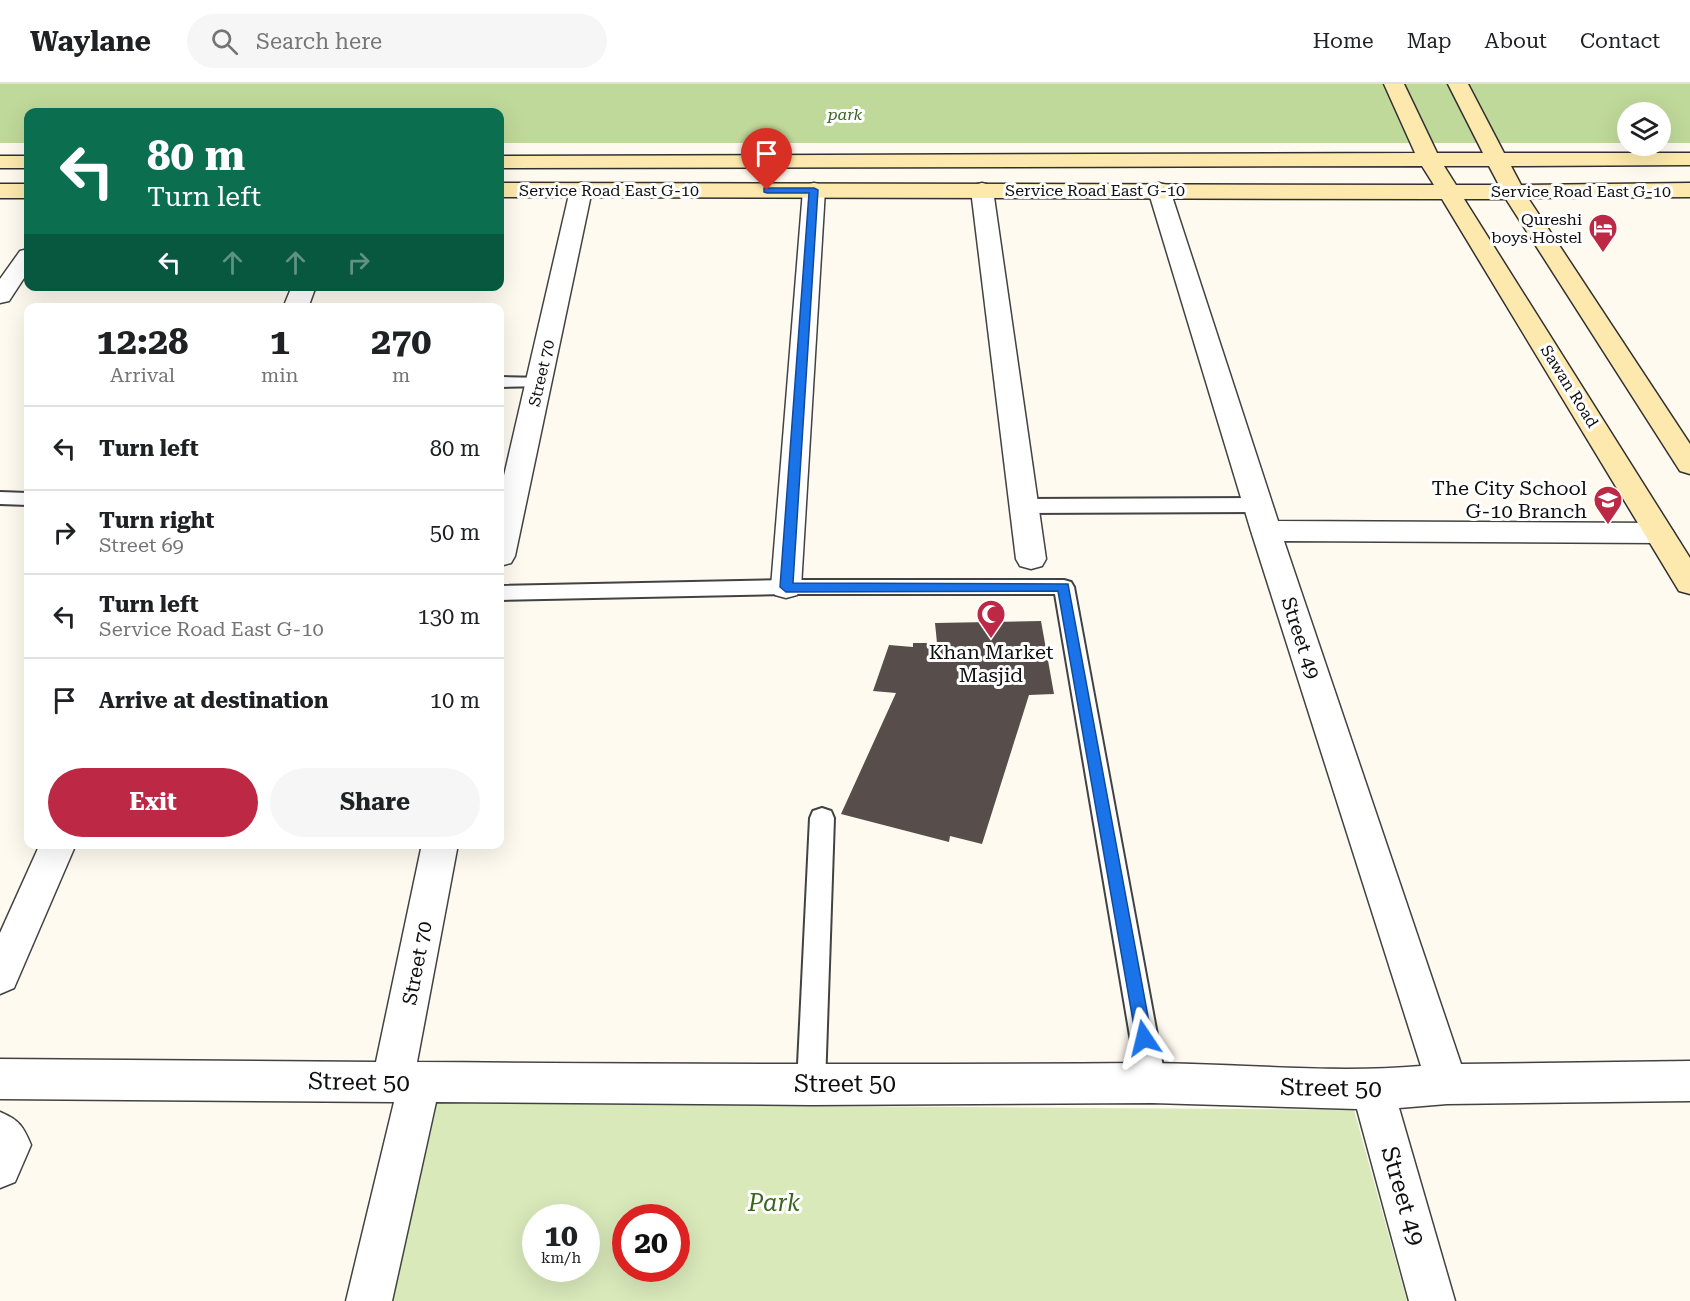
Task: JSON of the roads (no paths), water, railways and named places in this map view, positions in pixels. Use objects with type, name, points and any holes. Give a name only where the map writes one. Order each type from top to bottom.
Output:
[{"type":"main road","name":"Sawan Road","points":[[1394,84],[1430,160],[1690,583]]},
{"type":"main road","points":[[1458,84],[1513,192],[1690,465]]},
{"type":"main road","name":"Service Road East G-10","points":[[504,162],[1690,159]]},
{"type":"main road","points":[[0,162],[24,162]]},
{"type":"main road","points":[[0,190],[24,190]]},
{"type":"main road","name":"Service Road East G-10","points":[[504,190],[1449,190],[1513,192],[1690,190]]},
{"type":"street","name":"Street 70","points":[[504,538],[581,190]]},
{"type":"street","points":[[786,587],[814,190]]},
{"type":"street","points":[[982,190],[1031,559]]},
{"type":"street","name":"Street 49","points":[[1159,190],[1262,518],[1447,1084]]},
{"type":"street","points":[[0,296],[24,262]]},
{"type":"street","points":[[1262,518],[1659,532]]},
{"type":"street","points":[[0,976],[56,849]]},
{"type":"street","name":"Street 70","points":[[369,1301],[406,1082],[439,849]]},
{"type":"street","name":"Street 50","points":[[0,1079],[811,1085],[1152,1083],[1373,1090],[1447,1084],[1690,1081]]},
{"type":"street","name":"Street 49","points":[[1373,1090],[1432,1301]]},
{"type":"street","points":[[0,1133],[10,1144],[0,1167]]},
{"type":"lane","points":[[504,382],[539,382]]},
{"type":"lane","points":[[0,498],[24,499]]},
{"type":"lane","points":[[1024,506],[1262,518]]},
{"type":"lane","points":[[504,593],[786,587],[1064,587],[1152,1083]]},
{"type":"lane","points":[[811,1085],[822,818]]},
{"type":"place","name":"Qureshi boys Hostel","points":[[1603,254]]},
{"type":"place","name":"The City School G-10 Branch","points":[[1608,526]]},
{"type":"place","name":"Khan Market Masjid","points":[[991,640]]},
{"type":"park label","name":"park","points":[[845,114]]},
{"type":"park label","name":"Park","points":[[774,1203]]}]
